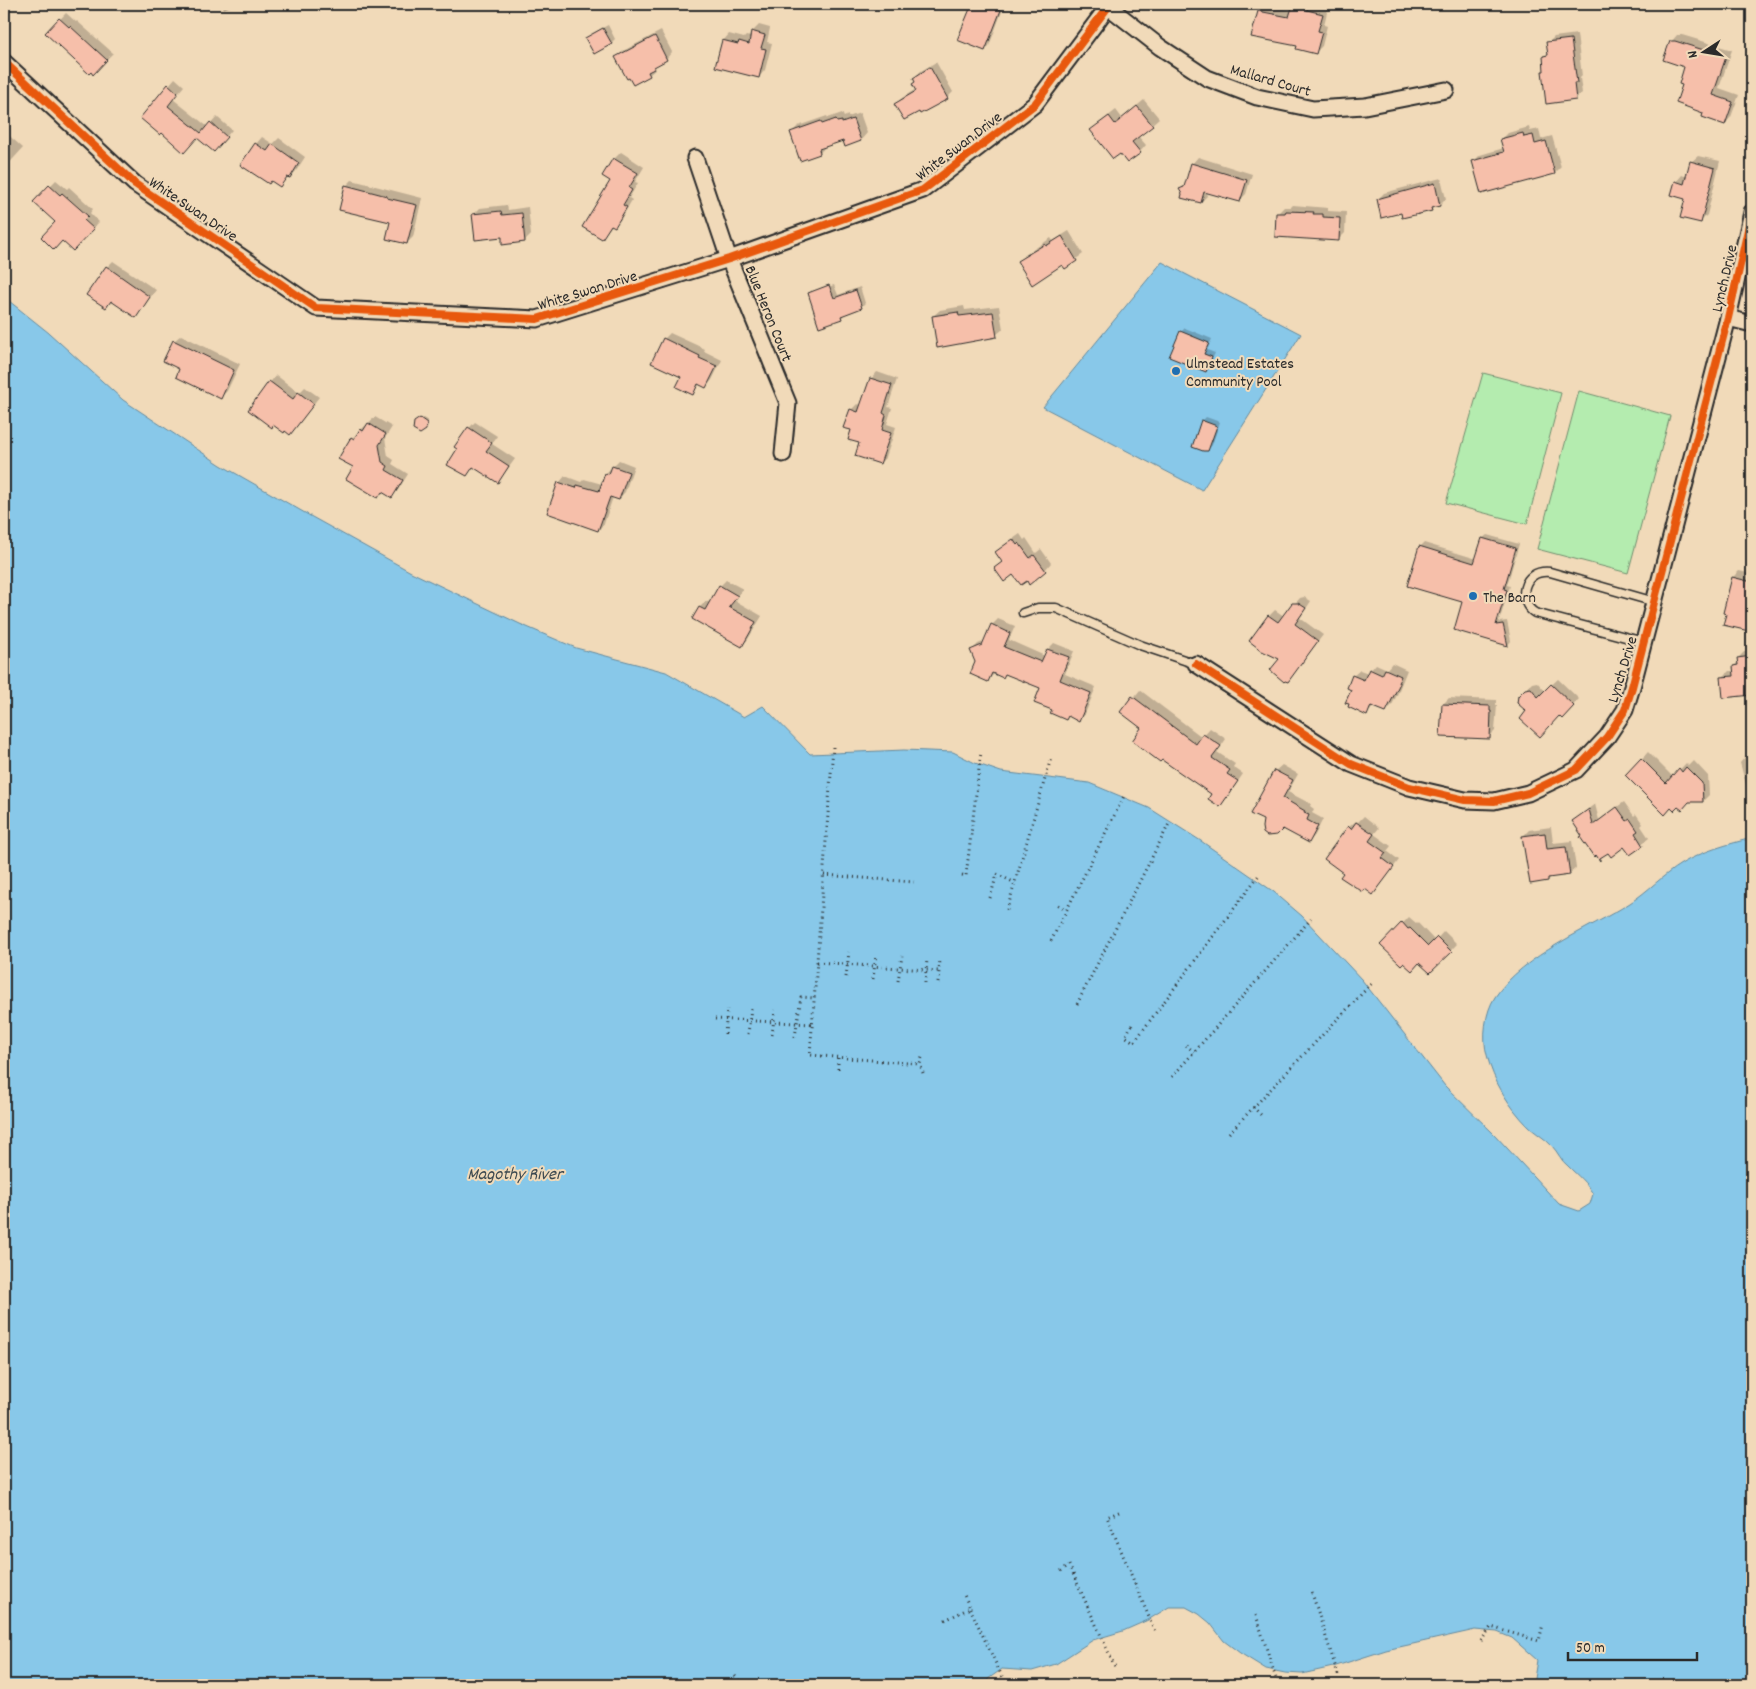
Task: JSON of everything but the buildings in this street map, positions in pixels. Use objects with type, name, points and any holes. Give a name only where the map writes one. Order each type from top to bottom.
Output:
[{"type":"street","name":"Mallard Court","points":[[1108,4],[1160,47],[1207,78],[1257,97],[1313,110],[1365,106],[1446,90]]},
{"type":"street","name":"White Swan Drive","points":[[4,62],[135,184],[316,308],[537,319],[729,259],[923,190],[1035,104],[1108,4]]},
{"type":"street","name":"Blue Heron Court","points":[[695,158],[729,259],[788,403],[783,454]]},
{"type":"street","name":"Lynch Drive","points":[[1196,664],[1351,764],[1409,788],[1465,800],[1494,801],[1528,793],[1576,770],[1608,737],[1625,710],[1655,602],[1728,318],[1752,212]]},
{"type":"street","points":[[1728,318],[1752,324]]},
{"type":"lane","points":[[1644,642],[1535,612],[1529,609],[1524,590],[1527,580],[1532,574],[1540,571],[1550,572],[1655,602]]},
{"type":"lane","points":[[1023,612],[1038,608],[1056,608],[1140,645],[1196,664]]},
{"type":"path","points":[[833,747],[810,1056],[920,1064]]},
{"type":"path","points":[[962,875],[966,876],[981,752]]},
{"type":"path","points":[[1007,910],[1051,758]]},
{"type":"path","points":[[1051,941],[1125,794]]},
{"type":"path","points":[[1077,1004],[1169,824]]},
{"type":"path","points":[[990,898],[997,874],[1015,882]]},
{"type":"path","points":[[1132,1025],[1125,1036],[1134,1042],[1259,875]]},
{"type":"path","points":[[824,876],[914,882]]},
{"type":"path","points":[[1058,905],[1066,910]]},
{"type":"path","points":[[1172,1077],[1311,919]]},
{"type":"path","points":[[846,977],[849,952]]},
{"type":"path","points":[[872,979],[876,955]]},
{"type":"path","points":[[898,981],[902,956]]},
{"type":"path","points":[[925,983],[927,959]]},
{"type":"path","points":[[938,983],[940,960]]},
{"type":"path","points":[[817,962],[939,971]]},
{"type":"path","points":[[1229,1133],[1373,982]]},
{"type":"path","points":[[795,1037],[800,997],[815,998]]},
{"type":"path","points":[[748,1034],[751,1008]]},
{"type":"path","points":[[725,1034],[727,1009]]},
{"type":"path","points":[[772,1035],[775,1010]]},
{"type":"path","points":[[715,1019],[813,1024]]},
{"type":"path","points":[[1186,1045],[1194,1052]]},
{"type":"path","points":[[922,1073],[920,1064],[923,1054]]},
{"type":"path","points":[[838,1057],[838,1069]]},
{"type":"path","points":[[1253,1108],[1263,1117]]},
{"type":"path","points":[[1120,1512],[1106,1518],[1156,1634]]},
{"type":"path","points":[[1061,1571],[1069,1565],[1116,1670]]},
{"type":"path","points":[[1312,1593],[1338,1676]]},
{"type":"path","points":[[964,1594],[1006,1685]]},
{"type":"path","points":[[945,1620],[970,1608]]},
{"type":"path","points":[[1256,1615],[1278,1685]]},
{"type":"path","points":[[1481,1641],[1491,1627],[1539,1641],[1543,1624]]},
{"type":"path","points":[[735,1676],[743,1685]]},
{"type":"green space","points":[[1483,373],[1561,393],[1527,524],[1446,503]]},
{"type":"green space","points":[[1579,391],[1670,416],[1628,573],[1537,549]]},
{"type":"water","name":"Ulmstead Estates Community Pool","points":[[1162,262],[1301,334],[1202,490],[1043,407]]},
{"type":"water","name":"Magothy River","points":[[4,297],[49,333],[123,400],[221,465],[312,517],[411,572],[520,624],[576,648],[666,672],[744,717],[763,706],[810,754],[904,750],[953,752],[975,763],[1001,772],[1089,783],[1149,808],[1201,841],[1274,892],[1302,916],[1362,980],[1445,1086],[1494,1134],[1559,1204],[1579,1211],[1590,1204],[1593,1194],[1584,1182],[1563,1162],[1552,1146],[1521,1119],[1503,1094],[1493,1075],[1485,1048],[1485,1025],[1492,1003],[1507,982],[1539,955],[1630,903],[1681,864],[1725,845],[1752,838],[1752,1685],[1533,1685],[1537,1660],[1512,1638],[1497,1632],[1475,1630],[1386,1650],[1333,1667],[1302,1674],[1285,1673],[1266,1669],[1240,1653],[1224,1641],[1210,1623],[1199,1614],[1186,1607],[1169,1607],[1148,1620],[1123,1631],[1093,1640],[1056,1664],[1032,1671],[1002,1669],[988,1679],[985,1685],[4,1685]]},
{"type":"cycle path","points":[[4,62],[135,184],[316,308],[537,319],[729,259],[923,190],[1035,104],[1110,4]]},
{"type":"cycle path","points":[[1196,664],[1351,764],[1409,787],[1465,800],[1494,801],[1528,793],[1576,770],[1607,737],[1625,710],[1728,318],[1752,212]]},
{"type":"place","name":"Ulmstead Estates Community Pool","points":[[1176,371]]},
{"type":"place","name":"The Barn","points":[[1473,596]]}]
